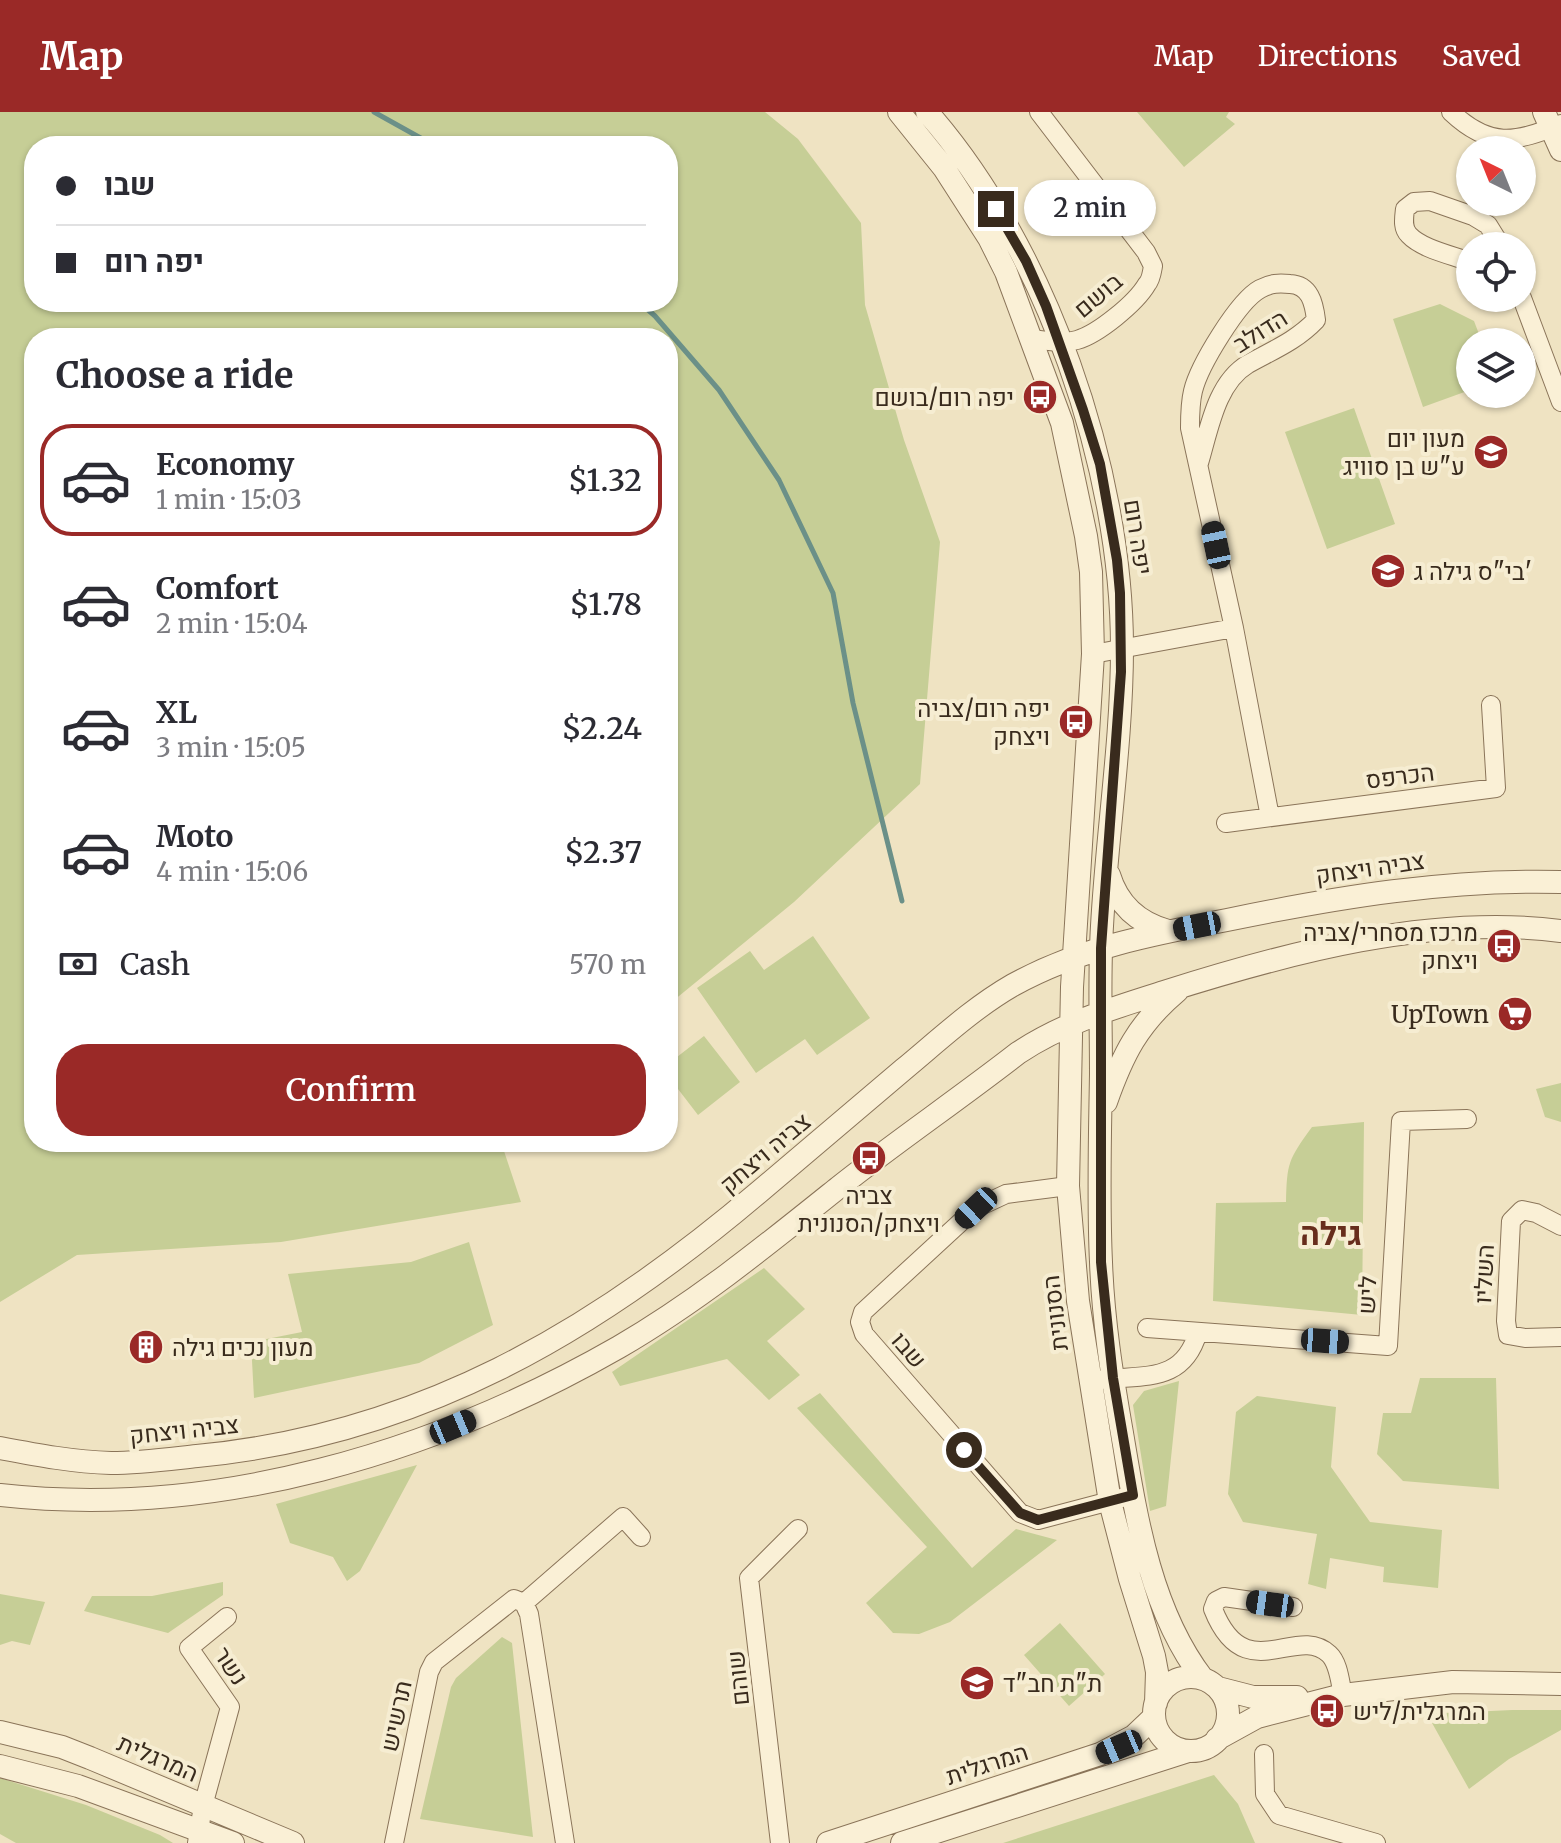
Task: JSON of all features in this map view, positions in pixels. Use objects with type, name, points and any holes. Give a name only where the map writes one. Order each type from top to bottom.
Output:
[{"type":"street","points":[[899,112],[944,168],[989,238],[1006,272],[1062,423],[1078,490],[1091,572],[1093,654],[1074,958]]},
{"type":"street","name":"יפה רום","points":[[927,112],[962,156],[1026,261],[1060,342],[1100,464],[1117,560],[1122,650],[1101,948],[1101,1012]]},
{"type":"street","name":"בושם","points":[[1039,112],[1146,252],[1153,266],[1148,284],[1109,324],[1075,341],[1060,342]]},
{"type":"street","points":[[1451,112],[1476,132],[1491,139],[1509,141],[1552,122],[1561,150]]},
{"type":"street","points":[[1456,257],[1421,243],[1408,234],[1403,222],[1405,209],[1414,202],[1430,201],[1473,216],[1488,225],[1492,232]]},
{"type":"street","name":"הדולב","points":[[1199,463],[1217,405],[1229,382],[1245,366],[1301,336],[1316,320],[1307,290],[1296,284],[1275,283],[1258,290],[1240,307],[1222,333],[1193,389],[1190,428],[1234,628],[1270,817]]},
{"type":"street","points":[[1527,312],[1561,402]]},
{"type":"street","points":[[1032,339],[1060,342]]},
{"type":"street","points":[[1093,654],[1234,628]]},
{"type":"street","name":"הכרפס","points":[[1226,823],[1496,788],[1491,705]]},
{"type":"street","points":[[1107,869],[1114,889],[1129,911],[1147,924],[1168,931]]},
{"type":"street","name":"צביה ויצחק","points":[[0,1448],[114,1463],[231,1453],[299,1441],[365,1424],[434,1399],[498,1371],[554,1341],[664,1268],[741,1208],[985,1004],[1018,983],[1101,948],[1168,931],[1315,902],[1449,883],[1508,880],[1561,882]]},
{"type":"street","points":[[0,1495],[132,1497],[180,1494],[275,1480],[372,1456],[453,1427],[535,1393],[621,1345],[712,1287],[1018,1053],[1071,1024],[1183,986],[1373,938],[1496,928],[1561,931]]},
{"type":"street","name":"הסנונית","points":[[1074,958],[1068,1186],[1078,1301],[1110,1502],[1154,1656],[1157,1672],[1155,1710]]},
{"type":"street","points":[[1100,1118],[1132,1039],[1148,1018],[1183,986]]},
{"type":"street","name":"הסנונית","points":[[1101,1012],[1101,1262],[1113,1378],[1133,1495],[1167,1619],[1181,1648],[1211,1683]]},
{"type":"street","name":"ליש","points":[[1147,1328],[1388,1346],[1401,1121],[1467,1119]]},
{"type":"street","name":"שבו","points":[[1068,1186],[1006,1194],[976,1208],[863,1312],[860,1322],[864,1334],[1020,1513],[1038,1520],[1133,1495]]},
{"type":"street","name":"השליו","points":[[1561,1226],[1536,1213],[1522,1210],[1511,1221],[1506,1321],[1508,1335],[1561,1337]]},
{"type":"street","points":[[1089,1382],[1167,1373],[1184,1361],[1194,1346],[1198,1332]]},
{"type":"street","name":"תרשיש","points":[[394,1843],[429,1672],[434,1662],[505,1604],[514,1599],[524,1603],[623,1517],[641,1537]]},
{"type":"street","name":"שוהם","points":[[780,1843],[749,1578],[798,1529]]},
{"type":"street","points":[[1293,1607],[1224,1597],[1216,1601],[1213,1609],[1224,1631],[1246,1649],[1267,1652],[1308,1645],[1329,1654],[1335,1663],[1340,1696]]},
{"type":"street","points":[[524,1603],[529,1614],[565,1843]]},
{"type":"street","name":"נשר","points":[[203,1806],[230,1707],[189,1648],[227,1617]]},
{"type":"street","points":[[1340,1696],[1257,1717],[1209,1746],[1188,1751],[1169,1743],[1156,1727],[1155,1710],[1169,1683],[1180,1678],[1211,1683],[1253,1697],[1340,1696],[1453,1682],[1561,1684]]},
{"type":"street","points":[[1211,1683],[1225,1697],[1228,1719],[1217,1739]]},
{"type":"street","name":"המרגלית","points":[[828,1843],[1119,1747],[1155,1710]]},
{"type":"street","name":"המרגלית","points":[[0,1732],[62,1747],[293,1843]]},
{"type":"street","name":"המרגלית","points":[[902,1843],[1188,1751]]},
{"type":"street","points":[[1264,1754],[1265,1794],[1279,1815],[1376,1843]]},
{"type":"street","points":[[0,1766],[78,1786],[198,1836],[233,1843]]},
{"type":"street","points":[[198,1836],[203,1806]]},
{"type":"green space","points":[[0,112],[765,112],[798,139],[861,223],[865,305],[904,440],[940,542],[920,784],[794,902],[678,997],[678,328],[24,328],[24,1152],[504,1152],[521,1202],[281,1242],[77,1255],[0,1302]]},
{"type":"green space","points":[[1137,112],[1229,112],[1226,117],[1235,124],[1184,167]]},
{"type":"green space","points":[[1440,304],[1474,321],[1477,328],[1456,328],[1456,395],[1423,407],[1393,319]]},
{"type":"green space","points":[[1354,408],[1395,524],[1327,549],[1285,432]]},
{"type":"green space","points":[[813,936],[870,1018],[817,1055],[805,1039],[756,1073],[697,988],[750,951],[764,970]]},
{"type":"green space","points":[[704,1036],[740,1082],[698,1115],[678,1089],[678,1056]]},
{"type":"green space","points":[[1561,1083],[1561,1122],[1545,1117],[1536,1089]]},
{"type":"green space","points":[[1364,1122],[1362,1315],[1213,1301],[1216,1203],[1286,1202],[1290,1162],[1312,1127]]},
{"type":"green space","points":[[469,1242],[493,1325],[419,1363],[254,1398],[251,1342],[302,1332],[288,1274],[411,1262]]},
{"type":"green space","points":[[764,1268],[805,1309],[767,1341],[800,1375],[769,1400],[727,1359],[620,1386],[612,1372]]},
{"type":"green space","points":[[1420,1378],[1496,1378],[1499,1489],[1403,1481],[1377,1454],[1383,1413],[1411,1413]]},
{"type":"green space","points":[[1179,1381],[1166,1506],[1150,1511],[1133,1405],[1144,1391]]},
{"type":"green space","points":[[820,1393],[972,1568],[1016,1529],[1057,1540],[950,1622],[919,1634],[893,1633],[866,1603],[927,1547],[797,1408]]},
{"type":"green space","points":[[1257,1396],[1336,1407],[1331,1467],[1370,1522],[1442,1530],[1438,1588],[1383,1582],[1384,1567],[1330,1558],[1326,1589],[1308,1584],[1317,1534],[1243,1522],[1228,1494],[1236,1412]]},
{"type":"green space","points":[[417,1465],[360,1571],[347,1581],[333,1557],[290,1543],[276,1504]]},
{"type":"green space","points":[[223,1582],[223,1595],[168,1633],[84,1611],[92,1596],[152,1596]]},
{"type":"green space","points":[[0,1594],[45,1602],[30,1645],[12,1641],[0,1645]]},
{"type":"green space","points":[[1060,1623],[1105,1674],[1069,1706],[1024,1655]]},
{"type":"green space","points":[[502,1637],[512,1643],[533,1837],[420,1819],[451,1687],[456,1678]]},
{"type":"green space","points":[[1561,1710],[1561,1730],[1509,1759],[1469,1789],[1427,1714]]},
{"type":"green space","points":[[1214,1775],[1238,1804],[1255,1843],[1003,1843]]},
{"type":"green space","points":[[0,1778],[86,1805],[173,1843],[16,1843],[0,1834]]},
{"type":"waterway","points":[[374,112],[417,136]]},
{"type":"waterway","points":[[650,312],[665,328]]},
{"type":"waterway","points":[[678,343],[719,390],[779,480],[833,593],[853,703],[902,901]]},
{"type":"place","name":"יפה רום/בושם","points":[[1040,397]]},
{"type":"place","name":"מעון יום ע\"ש בן סוויג","points":[[1491,452]]},
{"type":"place","name":"בי\"ס גילה ג'","points":[[1388,571]]},
{"type":"place","name":"יפה רום/צביה ויצחק","points":[[1076,722]]},
{"type":"place","name":"מרכז מסחרי/צביה ויצחק","points":[[1504,946]]},
{"type":"place","name":"UpTown","points":[[1515,1014]]},
{"type":"place","name":"צביה ויצחק/הסנונית","points":[[869,1158]]},
{"type":"place","name":"מעון נכים גילה","points":[[146,1347]]},
{"type":"place","name":"ת\"ת חב\"ד","points":[[977,1683]]},
{"type":"place","name":"המרגלית/ליש","points":[[1327,1711]]},
{"type":"district","name":"גילה","points":[[1331,1234]]},
{"type":"route","points":[[964,1450],[1020,1513],[1038,1520],[1133,1495],[1113,1378],[1101,1262],[1101,948],[1122,650],[1117,560],[1100,464],[1060,342],[1026,261],[996,209]]}]
